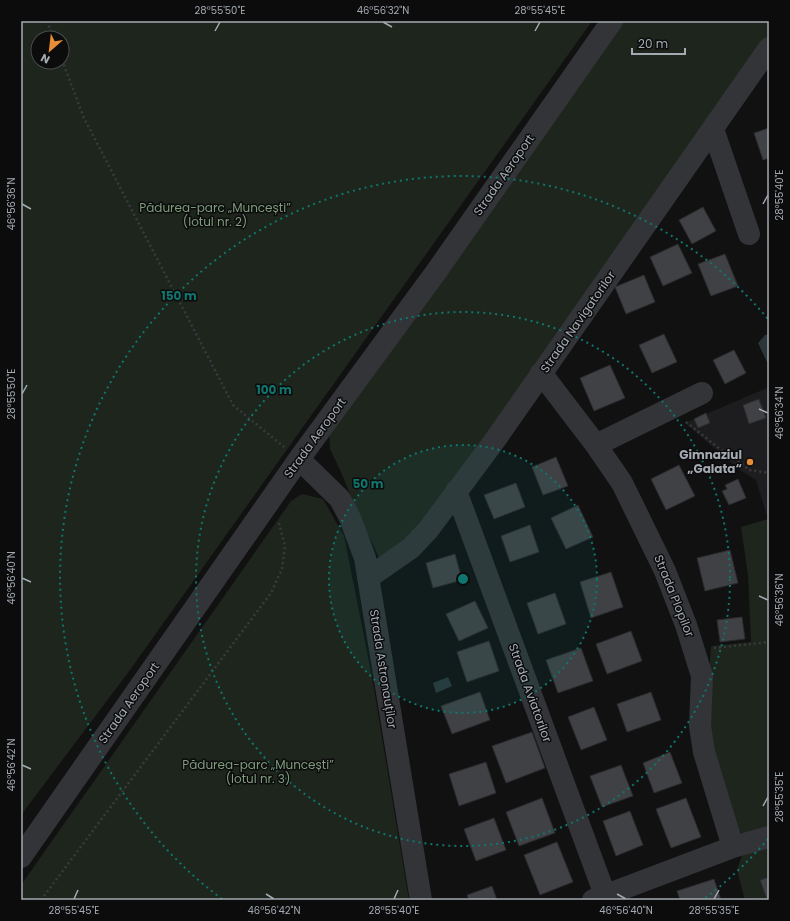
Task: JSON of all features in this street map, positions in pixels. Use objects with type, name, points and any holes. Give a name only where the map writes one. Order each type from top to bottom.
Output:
[{"type":"street","name":"Strada Aeroport","points":[[21,857],[299,459],[436,272],[612,21]]},
{"type":"street","name":"Strada Navigatorilor","points":[[368,578],[399,558],[428,530],[495,440],[769,48]]},
{"type":"street","points":[[713,129],[749,234]]},
{"type":"street","name":"Strada Plopilor","points":[[542,373],[596,445],[622,483],[665,571],[702,676],[700,726],[704,752],[733,847]]},
{"type":"street","points":[[596,445],[702,393]]},
{"type":"street","name":"Strada Astronauților","points":[[299,459],[340,499],[350,518],[365,558],[421,900]]},
{"type":"street","name":"Strada Aviatorilor","points":[[456,491],[599,898]]},
{"type":"street","points":[[599,898],[733,847],[769,837]]},
{"type":"path","points":[[66,70],[84,118],[233,405],[299,459]]},
{"type":"path","points":[[671,409],[725,453],[733,456],[749,470],[769,473]]},
{"type":"path","points":[[41,900],[271,593],[282,569],[285,546],[272,499]]},
{"type":"path","points":[[694,650],[769,642]]},
{"type":"shaded area","points":[[769,334],[769,362],[767,362],[758,343],[765,335]]},
{"type":"shaded area","name":"Gimnaziul „Galata“","points":[[769,387],[769,523],[756,480],[741,471],[685,423]]},
{"type":"shaded area","points":[[448,677],[452,686],[436,693],[433,683]]},
{"type":"green space","name":"Pădurea-parc „Muncești” (lotul nr. 2)","points":[[21,21],[592,21],[130,670],[21,815]]},
{"type":"green space","points":[[622,21],[769,21],[769,37],[437,510],[381,561],[362,523],[330,449],[329,430]]},
{"type":"green space","name":"Pădurea-parc „Muncești” (lotul nr. 3)","points":[[302,494],[323,499],[344,536],[372,677],[409,900],[21,900],[21,885],[291,501]]},
{"type":"green space","points":[[768,519],[769,829],[743,834],[733,828],[705,738],[711,646],[751,642],[748,575],[741,527]]},
{"type":"green space","points":[[769,843],[769,877],[760,880],[767,900],[745,900],[737,870],[743,852]]},
{"type":"building","points":[[769,128],[769,158],[763,160],[754,133]]},
{"type":"building","points":[[703,207],[716,231],[692,244],[679,220]]},
{"type":"building","points":[[678,244],[692,273],[663,286],[650,257]]},
{"type":"building","points":[[725,254],[738,286],[711,296],[698,264]]},
{"type":"building","points":[[644,275],[655,302],[626,314],[615,287]]},
{"type":"building","points":[[664,334],[677,362],[652,373],[639,345]]},
{"type":"building","points":[[734,350],[746,373],[725,384],[713,360]]},
{"type":"building","points":[[610,365],[625,398],[594,411],[580,378]]},
{"type":"building","points":[[759,399],[766,418],[749,424],[743,405]]},
{"type":"building","points":[[706,413],[710,423],[698,428],[694,419]]},
{"type":"building","points":[[556,457],[568,486],[543,495],[532,467]]},
{"type":"building","points":[[679,465],[695,496],[666,510],[651,479]]},
{"type":"building","points":[[738,479],[746,498],[729,505],[722,491],[727,489],[725,485]]},
{"type":"building","points":[[516,483],[525,507],[494,519],[484,495]]},
{"type":"building","points":[[578,505],[593,537],[566,549],[551,518]]},
{"type":"building","points":[[530,525],[539,552],[510,562],[501,536]]},
{"type":"building","points":[[730,550],[738,583],[705,591],[697,558]]},
{"type":"building","points":[[455,554],[462,580],[433,588],[426,563]]},
{"type":"building","points":[[611,572],[623,607],[591,618],[580,582]]},
{"type":"building","points":[[555,593],[566,624],[538,634],[527,603]]},
{"type":"building","points":[[475,601],[488,628],[459,641],[446,614]]},
{"type":"building","points":[[742,617],[745,639],[720,642],[717,620]]},
{"type":"building","points":[[631,631],[642,661],[607,674],[596,644]]},
{"type":"building","points":[[489,641],[499,671],[467,682],[457,652]]},
{"type":"building","points":[[581,648],[593,681],[558,693],[546,660]]},
{"type":"building","points":[[480,692],[490,720],[452,734],[441,706]]},
{"type":"building","points":[[651,692],[661,720],[627,732],[617,704]]},
{"type":"building","points":[[594,707],[607,740],[581,750],[568,717]]},
{"type":"building","points":[[532,732],[545,768],[506,783],[492,746]]},
{"type":"building","points":[[670,752],[682,783],[654,793],[643,763]]},
{"type":"building","points":[[486,762],[496,793],[459,806],[449,774]]},
{"type":"building","points":[[621,765],[633,796],[602,807],[590,776]]},
{"type":"building","points":[[542,798],[555,833],[519,846],[506,812]]},
{"type":"building","points":[[686,798],[701,837],[671,848],[656,809]]},
{"type":"building","points":[[630,811],[643,845],[616,856],[603,821]]},
{"type":"building","points":[[494,818],[506,850],[476,861],[464,829]]},
{"type":"building","points":[[557,842],[573,882],[540,895],[524,855]]},
{"type":"building","points":[[769,877],[769,900],[767,900],[760,880]]},
{"type":"building","points":[[714,879],[721,900],[680,900],[677,891]]},
{"type":"building","points":[[492,886],[497,900],[469,900],[467,895]]},
{"type":"place","name":"Gimnaziul „Galata“","points":[[750,462]]}]
